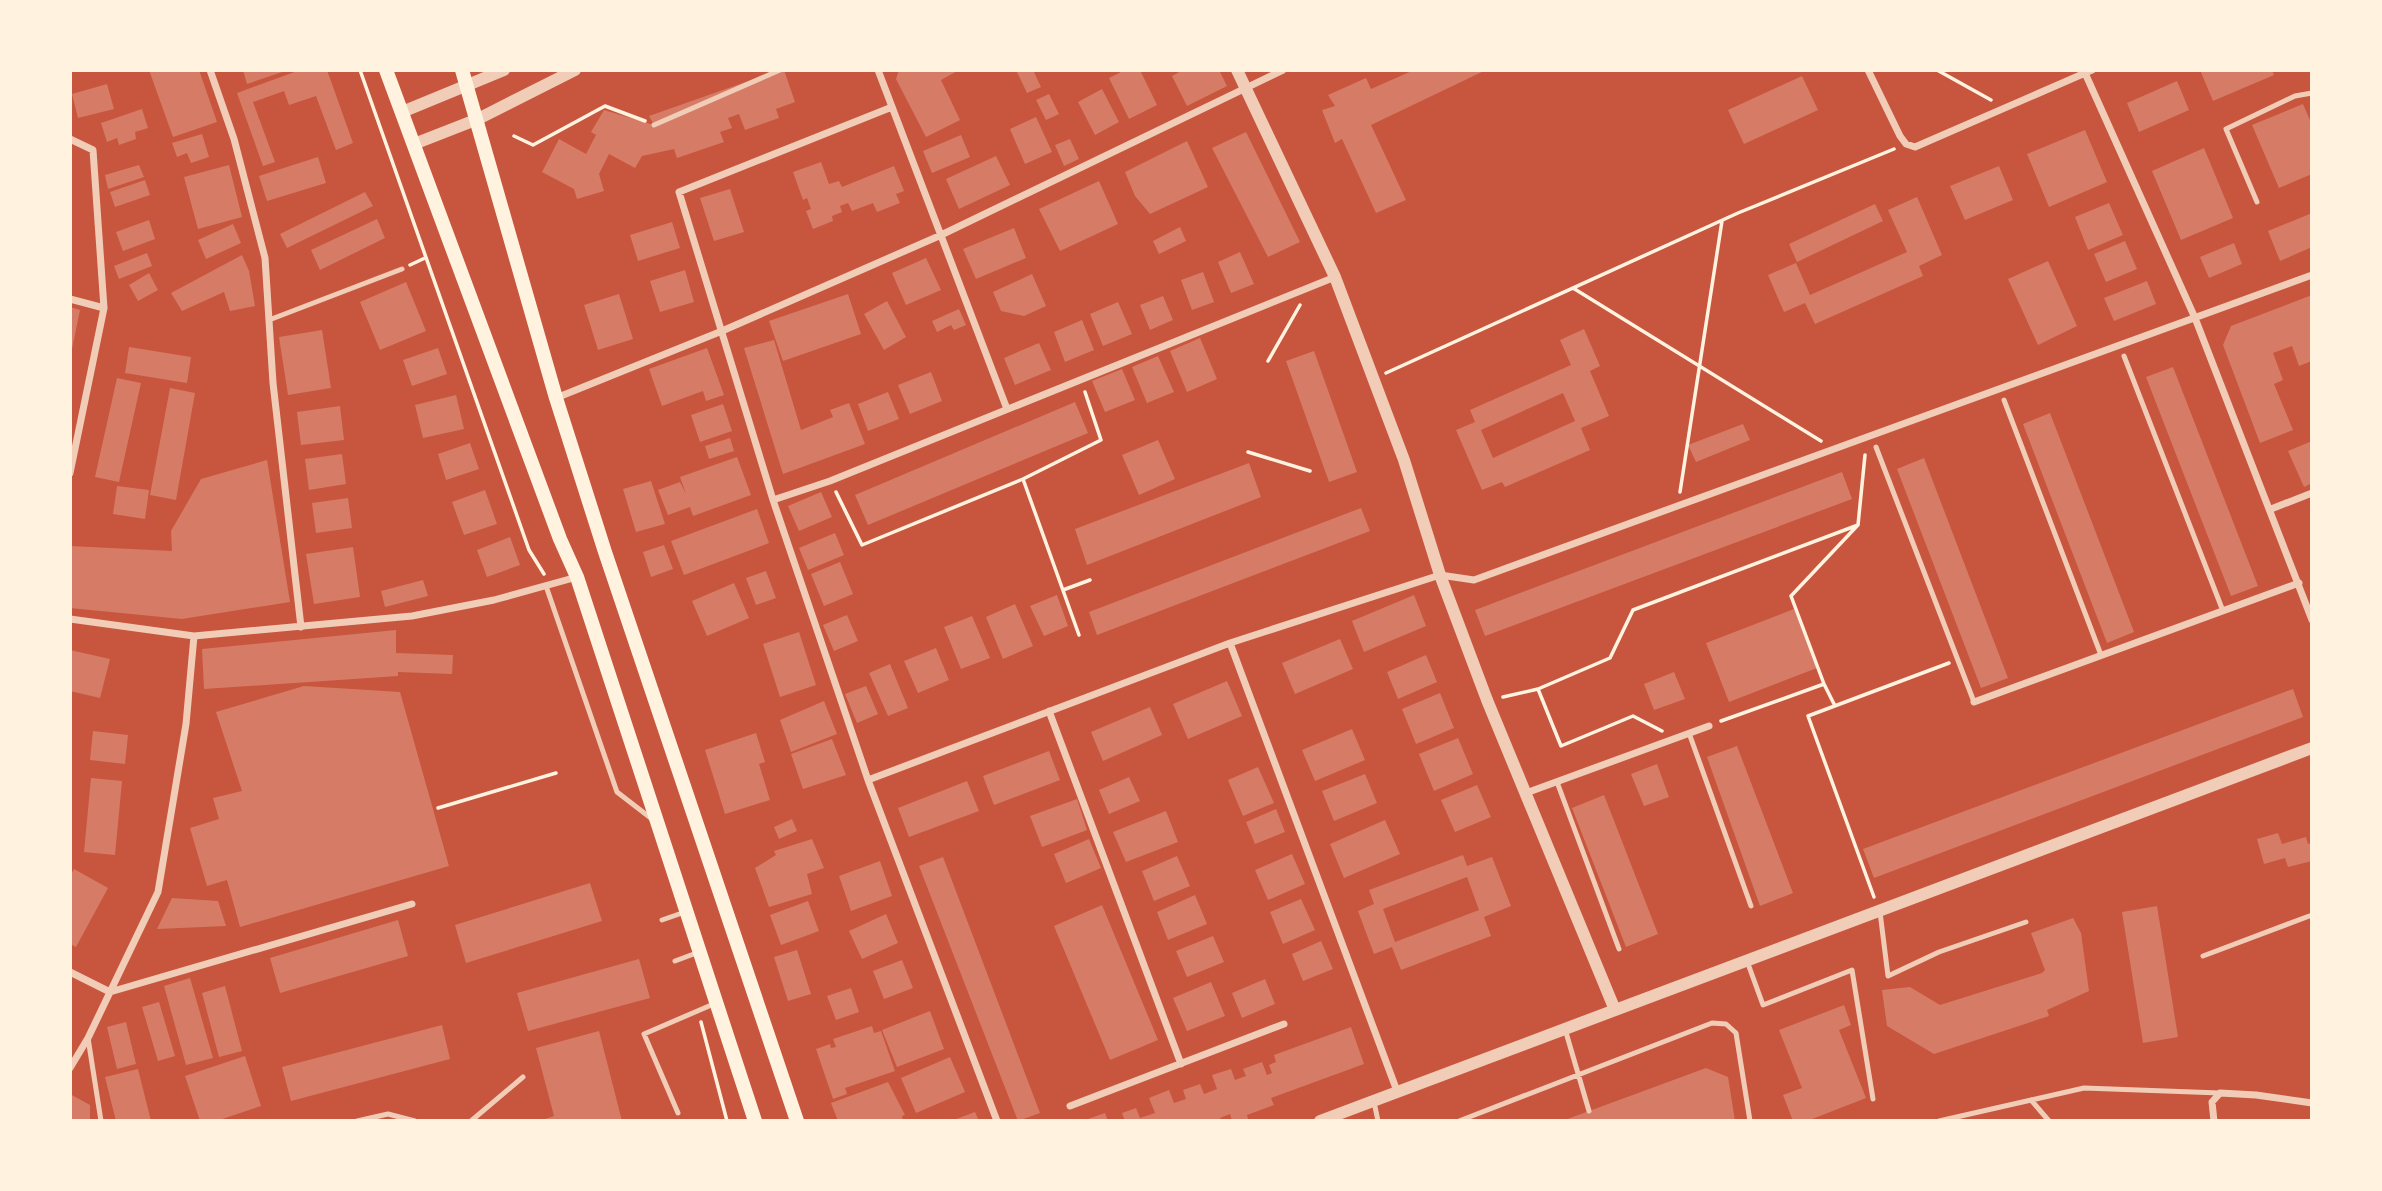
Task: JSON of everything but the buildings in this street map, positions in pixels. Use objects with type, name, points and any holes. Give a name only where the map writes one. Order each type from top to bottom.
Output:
[{"type":"main road","points":[[386,70],[560,539],[577,577],[755,1121]]},
{"type":"main road","points":[[462,70],[556,398],[605,552],[797,1121]]},
{"type":"street","points":[[210,70],[234,139],[265,258],[273,383],[301,627]]},
{"type":"street","points":[[402,112],[504,70]]},
{"type":"street","points":[[414,144],[478,119],[575,70]]},
{"type":"street","points":[[878,70],[1007,409]]},
{"type":"street","points":[[1237,70],[1335,277],[1404,460],[1440,575],[1487,700],[1615,1010]]},
{"type":"street","points":[[556,398],[722,331],[939,236],[1245,86],[1283,70]]},
{"type":"street","points":[[1868,70],[1906,144],[1915,147],[2088,72],[2195,318],[2312,620]]},
{"type":"street","points":[[892,107],[679,192],[773,500],[868,780],[997,1121]]},
{"type":"street","points":[[70,139],[93,150],[104,308],[70,473]]},
{"type":"street","points":[[868,780],[1230,643],[1440,575],[1474,580],[2312,275]]},
{"type":"street","points":[[773,500],[830,481],[1335,277]]},
{"type":"street","points":[[70,299],[104,308]]},
{"type":"street","points":[[2271,509],[2312,493]]},
{"type":"street","points":[[70,619],[194,636],[412,616],[494,600],[577,577]]},
{"type":"street","points":[[1974,702],[2299,583]]},
{"type":"street","points":[[70,1068],[88,1038],[158,892],[186,724],[194,636]]},
{"type":"street","points":[[1230,643],[1397,1091]]},
{"type":"street","points":[[1049,711],[1181,1064]]},
{"type":"street","points":[[1526,793],[1709,726]]},
{"type":"street","points":[[1320,1121],[2312,748]]},
{"type":"street","points":[[70,972],[110,992],[412,904]]},
{"type":"street","points":[[1070,1106],[1284,1024]]},
{"type":"street","points":[[2214,1121],[2212,1102],[2220,1093],[2256,1094],[2312,1103]]},
{"type":"lane","points":[[654,125],[780,70]]},
{"type":"lane","points":[[2257,202],[2226,129],[2295,96],[2312,93]]},
{"type":"lane","points":[[269,320],[402,269]]},
{"type":"lane","points":[[2124,356],[2223,611]]},
{"type":"lane","points":[[2004,400],[2101,655]]},
{"type":"lane","points":[[1876,447],[1974,702]]},
{"type":"lane","points":[[546,586],[617,792],[655,821]]},
{"type":"lane","points":[[1689,733],[1751,906]]},
{"type":"lane","points":[[1557,782],[1619,949]]},
{"type":"lane","points":[[662,920],[685,912]]},
{"type":"lane","points":[[1880,912],[1888,976],[1939,952],[2026,922]]},
{"type":"lane","points":[[2203,956],[2312,915]]},
{"type":"lane","points":[[675,961],[699,952]]},
{"type":"lane","points":[[1747,961],[1763,1005],[1852,970],[1873,1099]]},
{"type":"lane","points":[[678,1113],[643,1034],[716,1003]]},
{"type":"lane","points":[[1459,1121],[1712,1023],[1726,1024],[1735,1033],[1750,1121]]},
{"type":"lane","points":[[1565,1029],[1589,1111]]},
{"type":"lane","points":[[88,1038],[101,1121]]},
{"type":"lane","points":[[471,1121],[523,1077]]},
{"type":"lane","points":[[1939,1121],[2084,1088],[2220,1093]]},
{"type":"lane","points":[[2031,1100],[2049,1121]]},
{"type":"lane","points":[[1374,1102],[1378,1121]]},
{"type":"lane","points":[[357,1121],[388,1114],[415,1121]]},
{"type":"path","points":[[1937,70],[2005,108]]},
{"type":"path","points":[[514,136],[533,145],[605,106],[654,125]]},
{"type":"path","points":[[1373,379],[1722,221],[1906,144]]},
{"type":"path","points":[[1678,506],[1722,221]]},
{"type":"path","points":[[1268,361],[1312,286]]},
{"type":"path","points":[[1573,288],[1834,449]]},
{"type":"path","points":[[830,481],[862,545],[1023,479],[1101,440],[1080,379]]},
{"type":"path","points":[[1835,706],[1791,596],[1858,525],[1866,450]]},
{"type":"path","points":[[1248,452],[1310,471]]},
{"type":"path","points":[[1023,479],[1079,635]]},
{"type":"path","points":[[1487,700],[1538,689],[1611,658],[1633,610],[1858,525]]},
{"type":"path","points":[[1063,590],[1090,580]]},
{"type":"path","points":[[1880,912],[1808,716],[1958,660]]},
{"type":"path","points":[[1709,726],[1824,684]]},
{"type":"path","points":[[1538,689],[1561,746],[1633,716],[1677,738]]},
{"type":"path","points":[[438,808],[556,773]]}]
